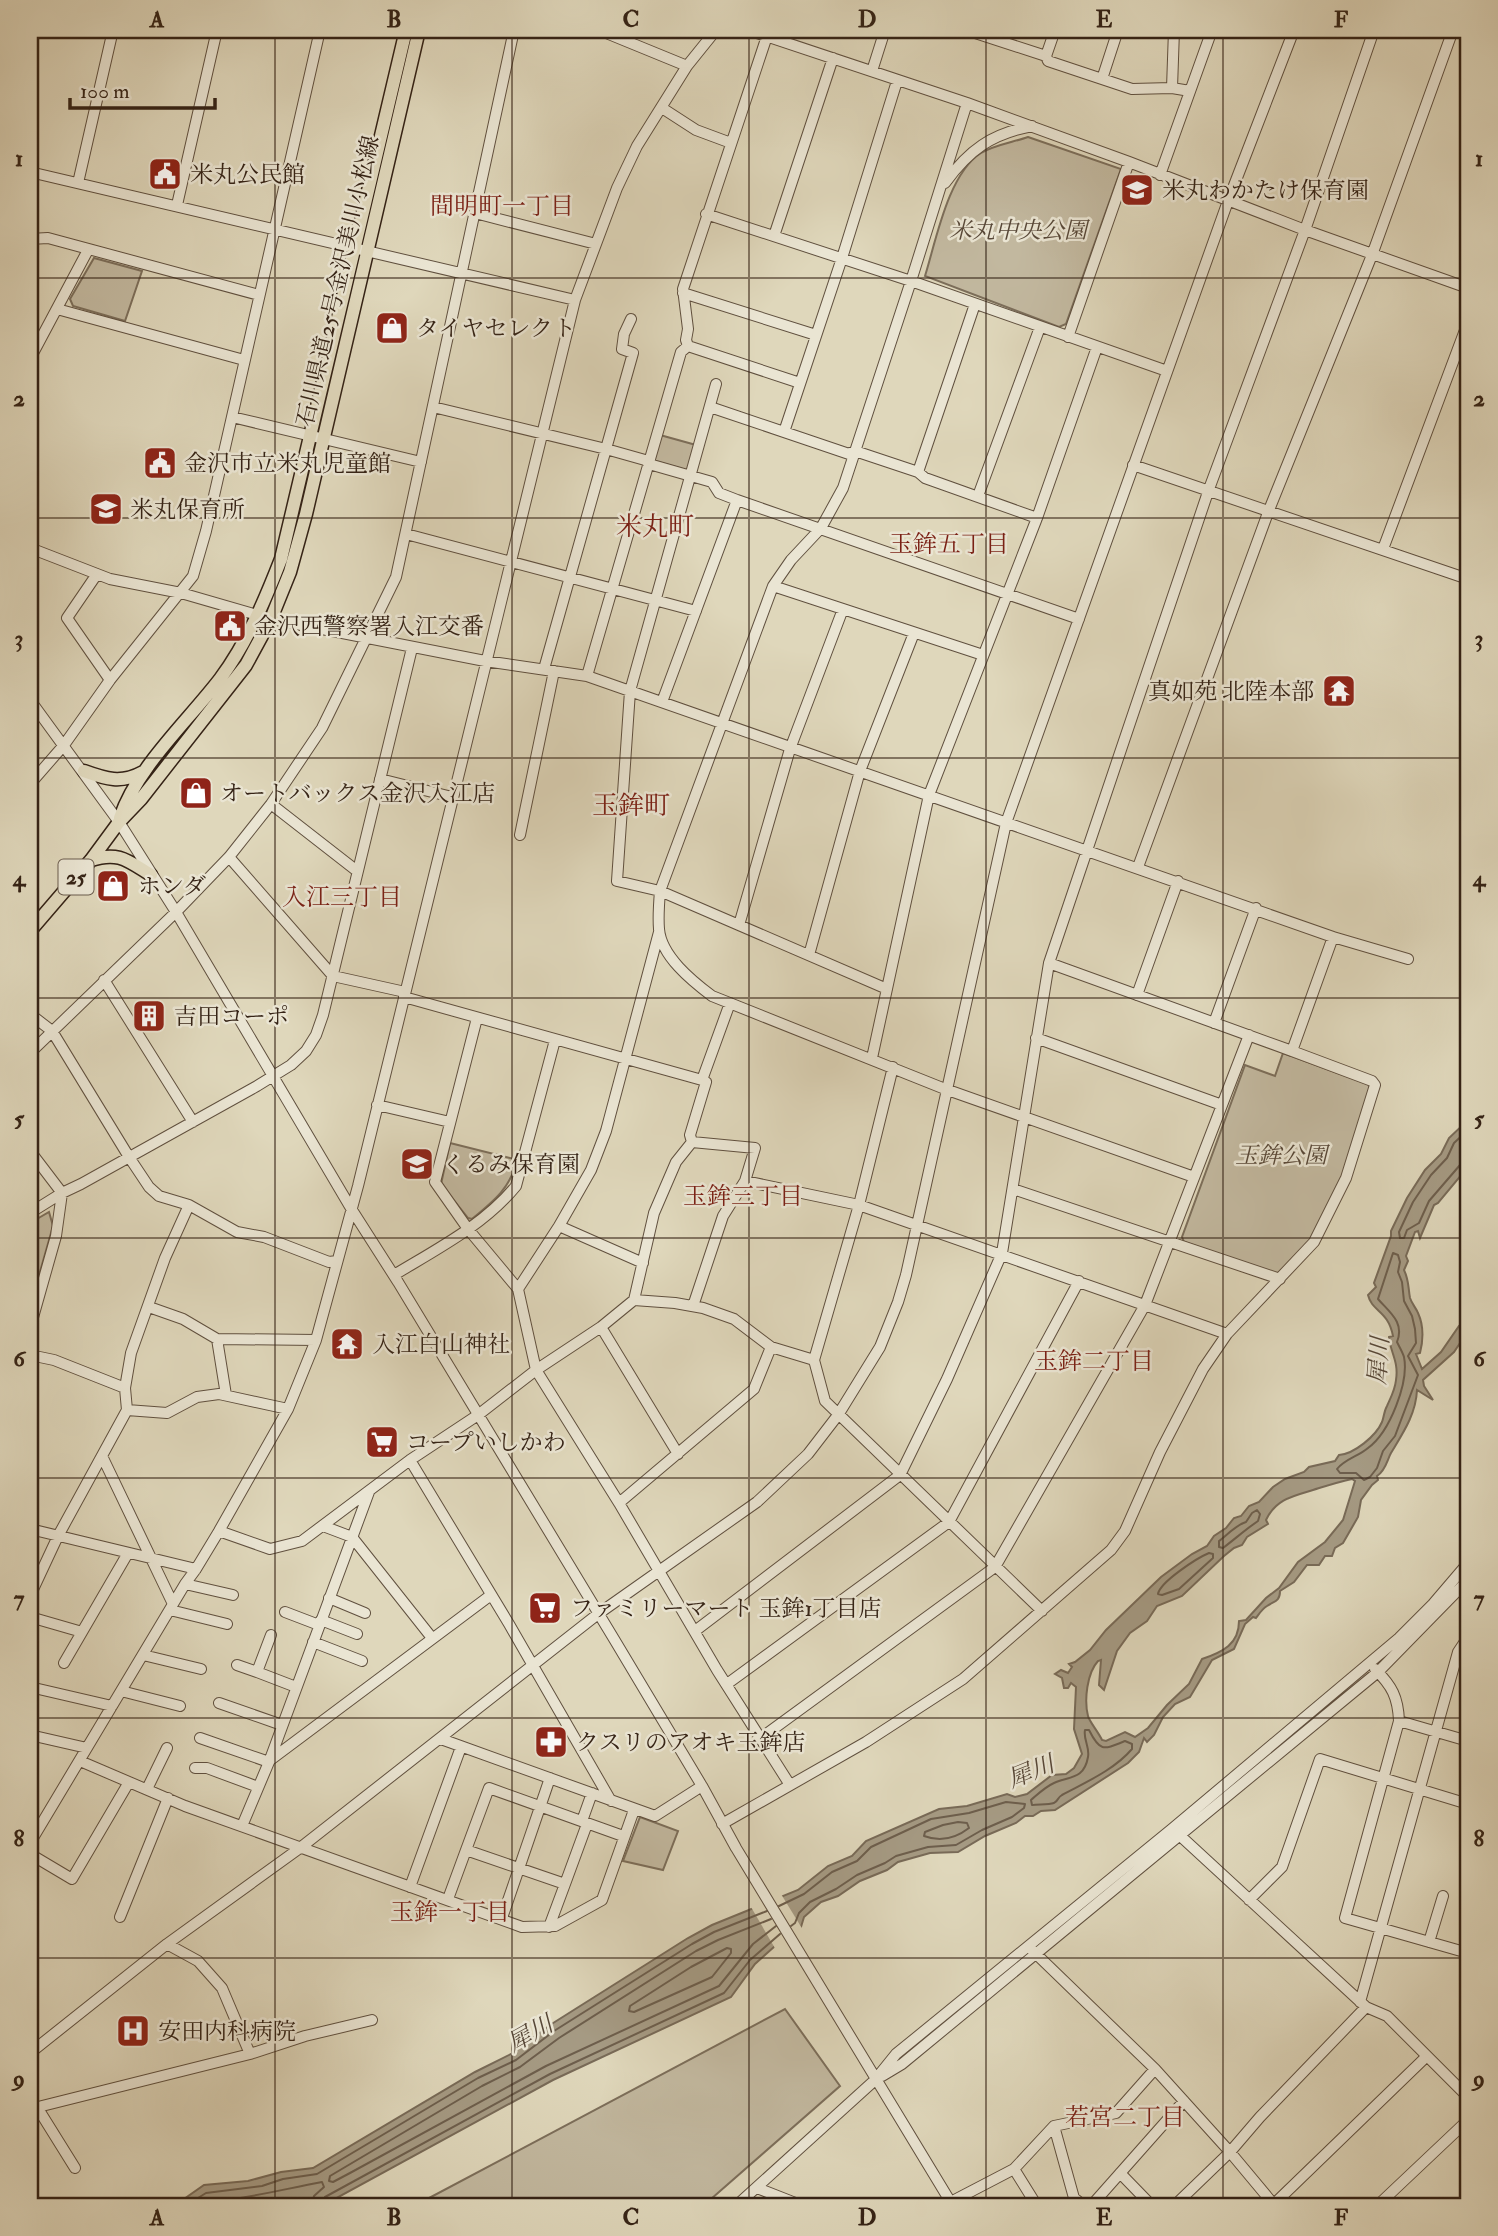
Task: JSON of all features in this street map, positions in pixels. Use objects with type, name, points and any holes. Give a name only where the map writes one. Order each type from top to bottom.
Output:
[{"type":"main road","name":"石川県道25号金沢美川小松線","points":[[30,931],[141,799],[246,665],[271,619],[290,572],[354,249],[406,30]]},
{"type":"main road","name":"石川県道25号金沢美川小松線","points":[[119,822],[127,796],[222,675],[257,616],[281,559],[367,253],[419,30]]},
{"type":"main road","points":[[84,771],[112,780],[128,779],[144,772]]},
{"type":"main road","points":[[91,860],[112,854],[123,857],[152,875]]},
{"type":"street","points":[[78,183],[113,30]]},
{"type":"street","points":[[177,205],[218,30]]},
{"type":"street","points":[[30,784],[64,745],[110,680],[193,576],[200,557],[320,30]]},
{"type":"street","points":[[30,1054],[176,912],[229,857],[271,804],[322,728],[396,578],[514,30]]},
{"type":"street","points":[[599,30],[687,66]]},
{"type":"street","points":[[31,1838],[219,1531],[288,1409],[316,1340],[352,1210],[575,300],[622,177],[637,146],[687,66],[716,30]]},
{"type":"street","points":[[748,30],[1032,126],[1372,255],[1468,288]]},
{"type":"street","points":[[872,71],[885,30]]},
{"type":"street","points":[[966,30],[1046,56]]},
{"type":"street","points":[[1055,30],[1046,56],[1048,61],[1132,89],[1172,88],[1190,91]]},
{"type":"street","points":[[1102,79],[1118,30]]},
{"type":"street","points":[[1172,88],[1174,30]]},
{"type":"street","points":[[1160,175],[1212,30]]},
{"type":"street","points":[[30,2053],[167,1944],[300,1848],[598,1614],[757,1502],[808,1454],[838,1415],[880,1347],[898,1301],[918,1224],[945,1089],[1006,823],[1228,201],[1294,30]]},
{"type":"street","points":[[695,1631],[900,1475],[947,1379],[1002,1253],[1049,963],[1209,489],[1305,230],[1374,30]]},
{"type":"street","points":[[1138,867],[1269,510],[1372,255],[1453,30]]},
{"type":"street","points":[[688,346],[683,293],[706,215],[767,36]]},
{"type":"street","points":[[774,236],[833,58]]},
{"type":"street","points":[[784,432],[898,80]]},
{"type":"street","points":[[518,1289],[559,1226],[598,1154],[659,932],[660,891],[772,586],[821,528],[843,488],[967,103]]},
{"type":"street","points":[[662,108],[696,130],[731,143]]},
{"type":"street","points":[[940,190],[961,160],[986,142],[1010,130],[1032,126]]},
{"type":"street","points":[[1068,337],[1129,162]]},
{"type":"street","points":[[30,172],[575,300]]},
{"type":"street","points":[[475,213],[596,244]]},
{"type":"street","points":[[706,215],[842,257],[1097,348],[1167,370]]},
{"type":"street","points":[[30,239],[47,238],[259,295]]},
{"type":"street","points":[[30,359],[88,250]]},
{"type":"street","points":[[683,293],[816,335]]},
{"type":"street","points":[[918,471],[975,304]]},
{"type":"street","points":[[57,309],[244,360]]},
{"type":"street","points":[[520,835],[549,670],[570,578],[633,353],[622,349],[624,334],[631,319]]},
{"type":"street","points":[[1383,549],[1468,322]]},
{"type":"street","points":[[978,496],[1040,327]]},
{"type":"street","points":[[30,334],[38,344]]},
{"type":"street","points":[[688,346],[800,383]]},
{"type":"street","points":[[587,676],[681,352],[688,346]]},
{"type":"street","points":[[872,1058],[929,795],[1037,519],[1097,348]]},
{"type":"street","points":[[716,384],[630,691],[617,881],[660,891],[887,989]]},
{"type":"street","points":[[433,407],[645,460],[649,464],[712,482],[719,493],[737,500],[1079,619]]},
{"type":"street","points":[[710,407],[849,454],[855,451],[918,471],[925,478],[1037,519]]},
{"type":"street","points":[[232,416],[421,462]]},
{"type":"street","points":[[1133,464],[1466,578],[1468,564]]},
{"type":"street","points":[[662,702],[737,500]]},
{"type":"street","points":[[407,534],[696,611]]},
{"type":"street","points":[[30,548],[110,579],[181,593],[257,616],[485,662],[587,676],[1333,937],[1408,959]]},
{"type":"street","points":[[97,574],[67,618],[110,680]]},
{"type":"street","points":[[772,586],[983,655]]},
{"type":"street","points":[[739,925],[790,748],[843,609]]},
{"type":"street","points":[[809,956],[859,771],[914,633]]},
{"type":"street","points":[[30,1213],[275,1076],[306,1051],[316,1035],[333,975],[412,648]]},
{"type":"street","points":[[30,700],[84,771],[176,912],[352,1210],[394,1275],[702,1786],[948,2205],[1014,2169],[1054,2126],[1076,2119],[1116,2113],[1155,2069]]},
{"type":"street","points":[[380,779],[452,797]]},
{"type":"street","points":[[271,804],[357,871]]},
{"type":"street","points":[[219,1531],[270,1549],[302,1541],[410,1460],[478,1415],[634,1300],[654,1213],[676,1163],[692,1142],[691,1135],[706,1082],[333,975],[229,857]]},
{"type":"street","points":[[1136,995],[1178,881]]},
{"type":"street","points":[[1214,1023],[1256,908]]},
{"type":"street","points":[[659,932],[666,951],[696,984],[712,996],[945,1089],[1194,1177]]},
{"type":"street","points":[[1292,1051],[1333,937]]},
{"type":"street","points":[[722,1824],[866,1742],[963,1679],[1111,1550],[1125,1531],[1160,1452],[1197,1381],[1227,1335],[1314,1242],[1346,1178],[1375,1085],[1372,1081],[1049,963]]},
{"type":"street","points":[[104,980],[193,1122]]},
{"type":"street","points":[[702,1080],[730,1003]]},
{"type":"street","points":[[30,1014],[52,1031],[129,1157],[149,1187],[159,1196],[190,1205],[237,1232],[264,1237],[329,1262],[337,1261]]},
{"type":"street","points":[[477,1018],[435,1182],[468,1228],[518,1289],[536,1370],[790,1785]]},
{"type":"street","points":[[761,1738],[996,1567],[1144,1305],[1249,1035]]},
{"type":"street","points":[[1036,1038],[1222,1105]]},
{"type":"street","points":[[394,1275],[501,1204],[516,1186],[555,1040]]},
{"type":"street","points":[[893,1066],[859,1205],[814,1360],[825,1401],[1042,1611]]},
{"type":"street","points":[[377,1105],[450,1122]]},
{"type":"street","points":[[692,1142],[755,1148],[744,1181],[723,1216],[693,1306]]},
{"type":"street","points":[[30,1151],[62,1193],[56,1236],[30,1328]]},
{"type":"street","points":[[744,1181],[859,1205],[1002,1253],[1227,1335]]},
{"type":"street","points":[[1013,1189],[1280,1279]]},
{"type":"street","points":[[30,1596],[58,1536],[127,1410],[125,1388],[131,1353],[165,1258],[190,1205]]},
{"type":"street","points":[[559,1226],[643,1263]]},
{"type":"street","points":[[727,1684],[949,1522],[1079,1281]]},
{"type":"street","points":[[634,1300],[693,1306],[734,1320],[771,1347],[814,1360]]},
{"type":"street","points":[[149,1307],[183,1319],[217,1339],[316,1340]]},
{"type":"street","points":[[601,1326],[678,1454]]},
{"type":"street","points":[[217,1339],[226,1395]]},
{"type":"street","points":[[619,1503],[754,1390],[771,1347]]},
{"type":"street","points":[[30,1355],[54,1360],[125,1388]]},
{"type":"street","points":[[127,1410],[167,1413],[197,1397],[226,1395],[288,1409]]},
{"type":"street","points":[[102,1456],[172,1607],[227,1624]]},
{"type":"street","points":[[410,1460],[611,1801]]},
{"type":"street","points":[[242,1826],[269,1762],[369,1492]]},
{"type":"street","points":[[323,1526],[352,1537],[432,1638]]},
{"type":"street","points":[[30,1529],[196,1569]]},
{"type":"street","points":[[64,1662],[128,1553]]},
{"type":"street","points":[[1176,1832],[1370,1664],[1424,1613],[1468,1563]]},
{"type":"street","points":[[736,2206],[876,2080],[896,2054],[1032,1951],[1176,1832],[1378,1672],[1468,1580]]},
{"type":"street","points":[[185,1584],[233,1594]]},
{"type":"street","points":[[269,1762],[491,1595]]},
{"type":"street","points":[[329,1598],[365,1613]]},
{"type":"street","points":[[285,1612],[357,1634]]},
{"type":"street","points":[[30,1617],[82,1632]]},
{"type":"street","points":[[257,1672],[271,1635]]},
{"type":"street","points":[[1174,2206],[1230,2152],[1363,2005],[1458,1652],[1468,1637]]},
{"type":"street","points":[[313,1642],[362,1661]]},
{"type":"street","points":[[143,1655],[201,1669]]},
{"type":"street","points":[[1370,1664],[1388,1682],[1398,1702],[1399,1721],[1345,1918],[1468,1953]]},
{"type":"street","points":[[237,1665],[296,1688]]},
{"type":"street","points":[[30,1686],[112,1706]]},
{"type":"street","points":[[121,1691],[180,1706]]},
{"type":"street","points":[[219,1703],[282,1725]]},
{"type":"street","points":[[1399,1721],[1468,1741]]},
{"type":"street","points":[[30,1735],[87,1748]]},
{"type":"street","points":[[200,1738],[269,1762]]},
{"type":"street","points":[[441,1739],[655,1816],[702,1786]]},
{"type":"street","points":[[410,1887],[461,1747]]},
{"type":"street","points":[[147,1789],[167,1748]]},
{"type":"street","points":[[1250,1900],[1282,1867],[1320,1759],[1468,1804]]},
{"type":"street","points":[[80,1760],[168,1798],[300,1848],[522,1927],[555,1926],[602,1900],[634,1810]]},
{"type":"street","points":[[195,1768],[207,1768],[258,1787]]},
{"type":"street","points":[[502,1918],[550,1778]]},
{"type":"street","points":[[30,1854],[72,1879],[129,1782]]},
{"type":"street","points":[[448,1899],[489,1788],[623,1836]]},
{"type":"street","points":[[549,1927],[592,1793]]},
{"type":"street","points":[[120,1917],[168,1798]]},
{"type":"street","points":[[1176,1832],[1363,2005],[1387,2016],[1468,2097]]},
{"type":"street","points":[[466,1850],[565,1884]]},
{"type":"street","points":[[1429,1942],[1443,1896]]},
{"type":"street","points":[[167,1944],[198,1961],[222,1989],[250,2054]]},
{"type":"street","points":[[1032,1951],[1155,2069],[1230,2152],[1273,2206],[1427,2056]]},
{"type":"street","points":[[75,2168],[33,2108],[250,2054],[305,2036],[372,2020]]},
{"type":"street","points":[[1091,2206],[1184,2101]]},
{"type":"street","points":[[1377,2206],[1468,2120]]},
{"type":"street","points":[[1054,2126],[1074,2198],[1084,2206]]},
{"type":"street","points":[[1014,2169],[1037,2206]]},
{"type":"street","points":[[1120,2173],[1152,2206]]},
{"type":"street","points":[[757,2188],[803,2206]]},
{"type":"green space","name":"米丸中央公園","points":[[1028,137],[1121,169],[1066,324],[1059,327],[925,276],[945,209],[960,176],[970,163],[986,150]]},
{"type":"green space","points":[[94,258],[142,271],[125,321],[73,306],[70,299]]},
{"type":"green space","points":[[660,435],[696,445],[689,469],[655,461],[653,458]]},
{"type":"green space","name":"玉鉾公園","points":[[1283,1053],[1368,1084],[1371,1090],[1343,1178],[1312,1239],[1279,1275],[1184,1242],[1182,1237],[1245,1065],[1275,1076]]},
{"type":"green space","points":[[450,1143],[518,1160],[500,1193],[472,1219],[468,1218],[441,1184]]},
{"type":"green space","points":[[49,1212],[53,1226],[30,1307],[30,1223]]},
{"type":"green space","points":[[640,1817],[678,1831],[663,1870],[623,1861]]},
{"type":"green space","points":[[785,2009],[840,2086],[703,2206],[414,2206]]},
{"type":"water","points":[[1468,1120],[1468,1167],[1434,1205],[1420,1238],[1418,1231],[1415,1232],[1404,1270],[1410,1298],[1421,1323],[1421,1348],[1420,1353],[1416,1354],[1422,1369],[1441,1352],[1468,1318],[1460,1343],[1454,1352],[1423,1380],[1433,1400],[1417,1390],[1408,1423],[1377,1476],[1378,1480],[1361,1500],[1358,1517],[1343,1543],[1335,1548],[1332,1556],[1325,1556],[1319,1565],[1307,1565],[1294,1582],[1280,1591],[1278,1599],[1245,1624],[1234,1649],[1212,1660],[1190,1697],[1175,1704],[1163,1717],[1154,1735],[1147,1742],[1144,1738],[1139,1752],[1128,1763],[1055,1810],[1025,1816],[958,1852],[930,1853],[898,1862],[887,1870],[860,1881],[838,1896],[821,1902],[804,1917],[801,1927],[755,1964],[731,1997],[553,2080],[322,2206],[174,2206],[204,2185],[248,2181],[281,2172],[313,2168],[475,2072],[513,2053],[550,2025],[688,1938],[712,1925],[798,1890],[828,1866],[852,1856],[866,1841],[939,1809],[967,1806],[1007,1794],[1015,1797],[1027,1794],[1052,1775],[1066,1774],[1074,1768],[1082,1754],[1074,1729],[1076,1687],[1071,1683],[1068,1688],[1064,1688],[1062,1678],[1055,1674],[1061,1670],[1068,1673],[1072,1667],[1069,1664],[1090,1650],[1106,1630],[1161,1577],[1207,1546],[1234,1518],[1259,1502],[1273,1487],[1309,1467],[1335,1461],[1339,1455],[1364,1443],[1382,1422],[1395,1387],[1397,1373],[1389,1337],[1393,1336],[1388,1321],[1373,1305],[1368,1295],[1376,1287],[1374,1283],[1391,1231],[1407,1198],[1425,1170],[1441,1154],[1449,1138]],"holes":[[[1352,1479],[1355,1481],[1343,1520],[1325,1542],[1298,1562],[1279,1588],[1246,1620],[1239,1621],[1233,1641],[1217,1653],[1202,1659],[1189,1684],[1148,1728],[1135,1737],[1125,1732],[1106,1741],[1102,1740],[1089,1718],[1086,1702],[1089,1679],[1098,1661],[1101,1660],[1099,1685],[1104,1690],[1117,1651],[1130,1633],[1147,1621],[1157,1606],[1182,1596],[1224,1556],[1268,1524],[1266,1520],[1275,1507],[1292,1497],[1332,1484]]]},
{"type":"pier","points":[[781,1894],[803,1930],[776,1950],[751,1907]]},
{"type":"place","name":"米丸公民館","points":[[165,174]]},
{"type":"place","name":"米丸わかたけ保育園","points":[[1137,190]]},
{"type":"place","name":"タイヤセレクト","points":[[392,328]]},
{"type":"place","name":"金沢市立米丸児童館","points":[[160,463]]},
{"type":"place","name":"米丸保育所","points":[[106,509]]},
{"type":"place","name":"金沢西警察署入江交番","points":[[230,626]]},
{"type":"place","name":"真如苑 北陸本部","points":[[1339,691]]},
{"type":"place","name":"オートバックス金沢入江店","points":[[196,793]]},
{"type":"place","name":"ホンダ","points":[[113,886]]},
{"type":"place","name":"吉田コーポ","points":[[149,1016]]},
{"type":"place","name":"くるみ保育園","points":[[417,1164]]},
{"type":"place","name":"入江白山神社","points":[[347,1344]]},
{"type":"place","name":"コープいしかわ","points":[[382,1442]]},
{"type":"place","name":"ファミリーマート 玉鉾1丁目店","points":[[545,1608]]},
{"type":"place","name":"クスリのアオキ玉鉾店","points":[[551,1742]]},
{"type":"place","name":"安田内科病院","points":[[133,2031]]},
{"type":"district","name":"間明町一丁目","points":[[502,206]]},
{"type":"district","name":"米丸町","points":[[655,527]]},
{"type":"district","name":"玉鉾五丁目","points":[[949,544]]},
{"type":"district","name":"玉鉾町","points":[[631,806]]},
{"type":"district","name":"入江三丁目","points":[[342,897]]},
{"type":"district","name":"玉鉾三丁目","points":[[743,1196]]},
{"type":"district","name":"玉鉾二丁目","points":[[1094,1361]]},
{"type":"district","name":"玉鉾一丁目","points":[[450,1912]]},
{"type":"district","name":"若宮二丁目","points":[[1125,2117]]},
{"type":"water label","name":"犀川","points":[[1379,1361]]},
{"type":"water label","name":"犀川","points":[[1031,1772]]},
{"type":"water label","name":"犀川","points":[[530,2034]]}]
